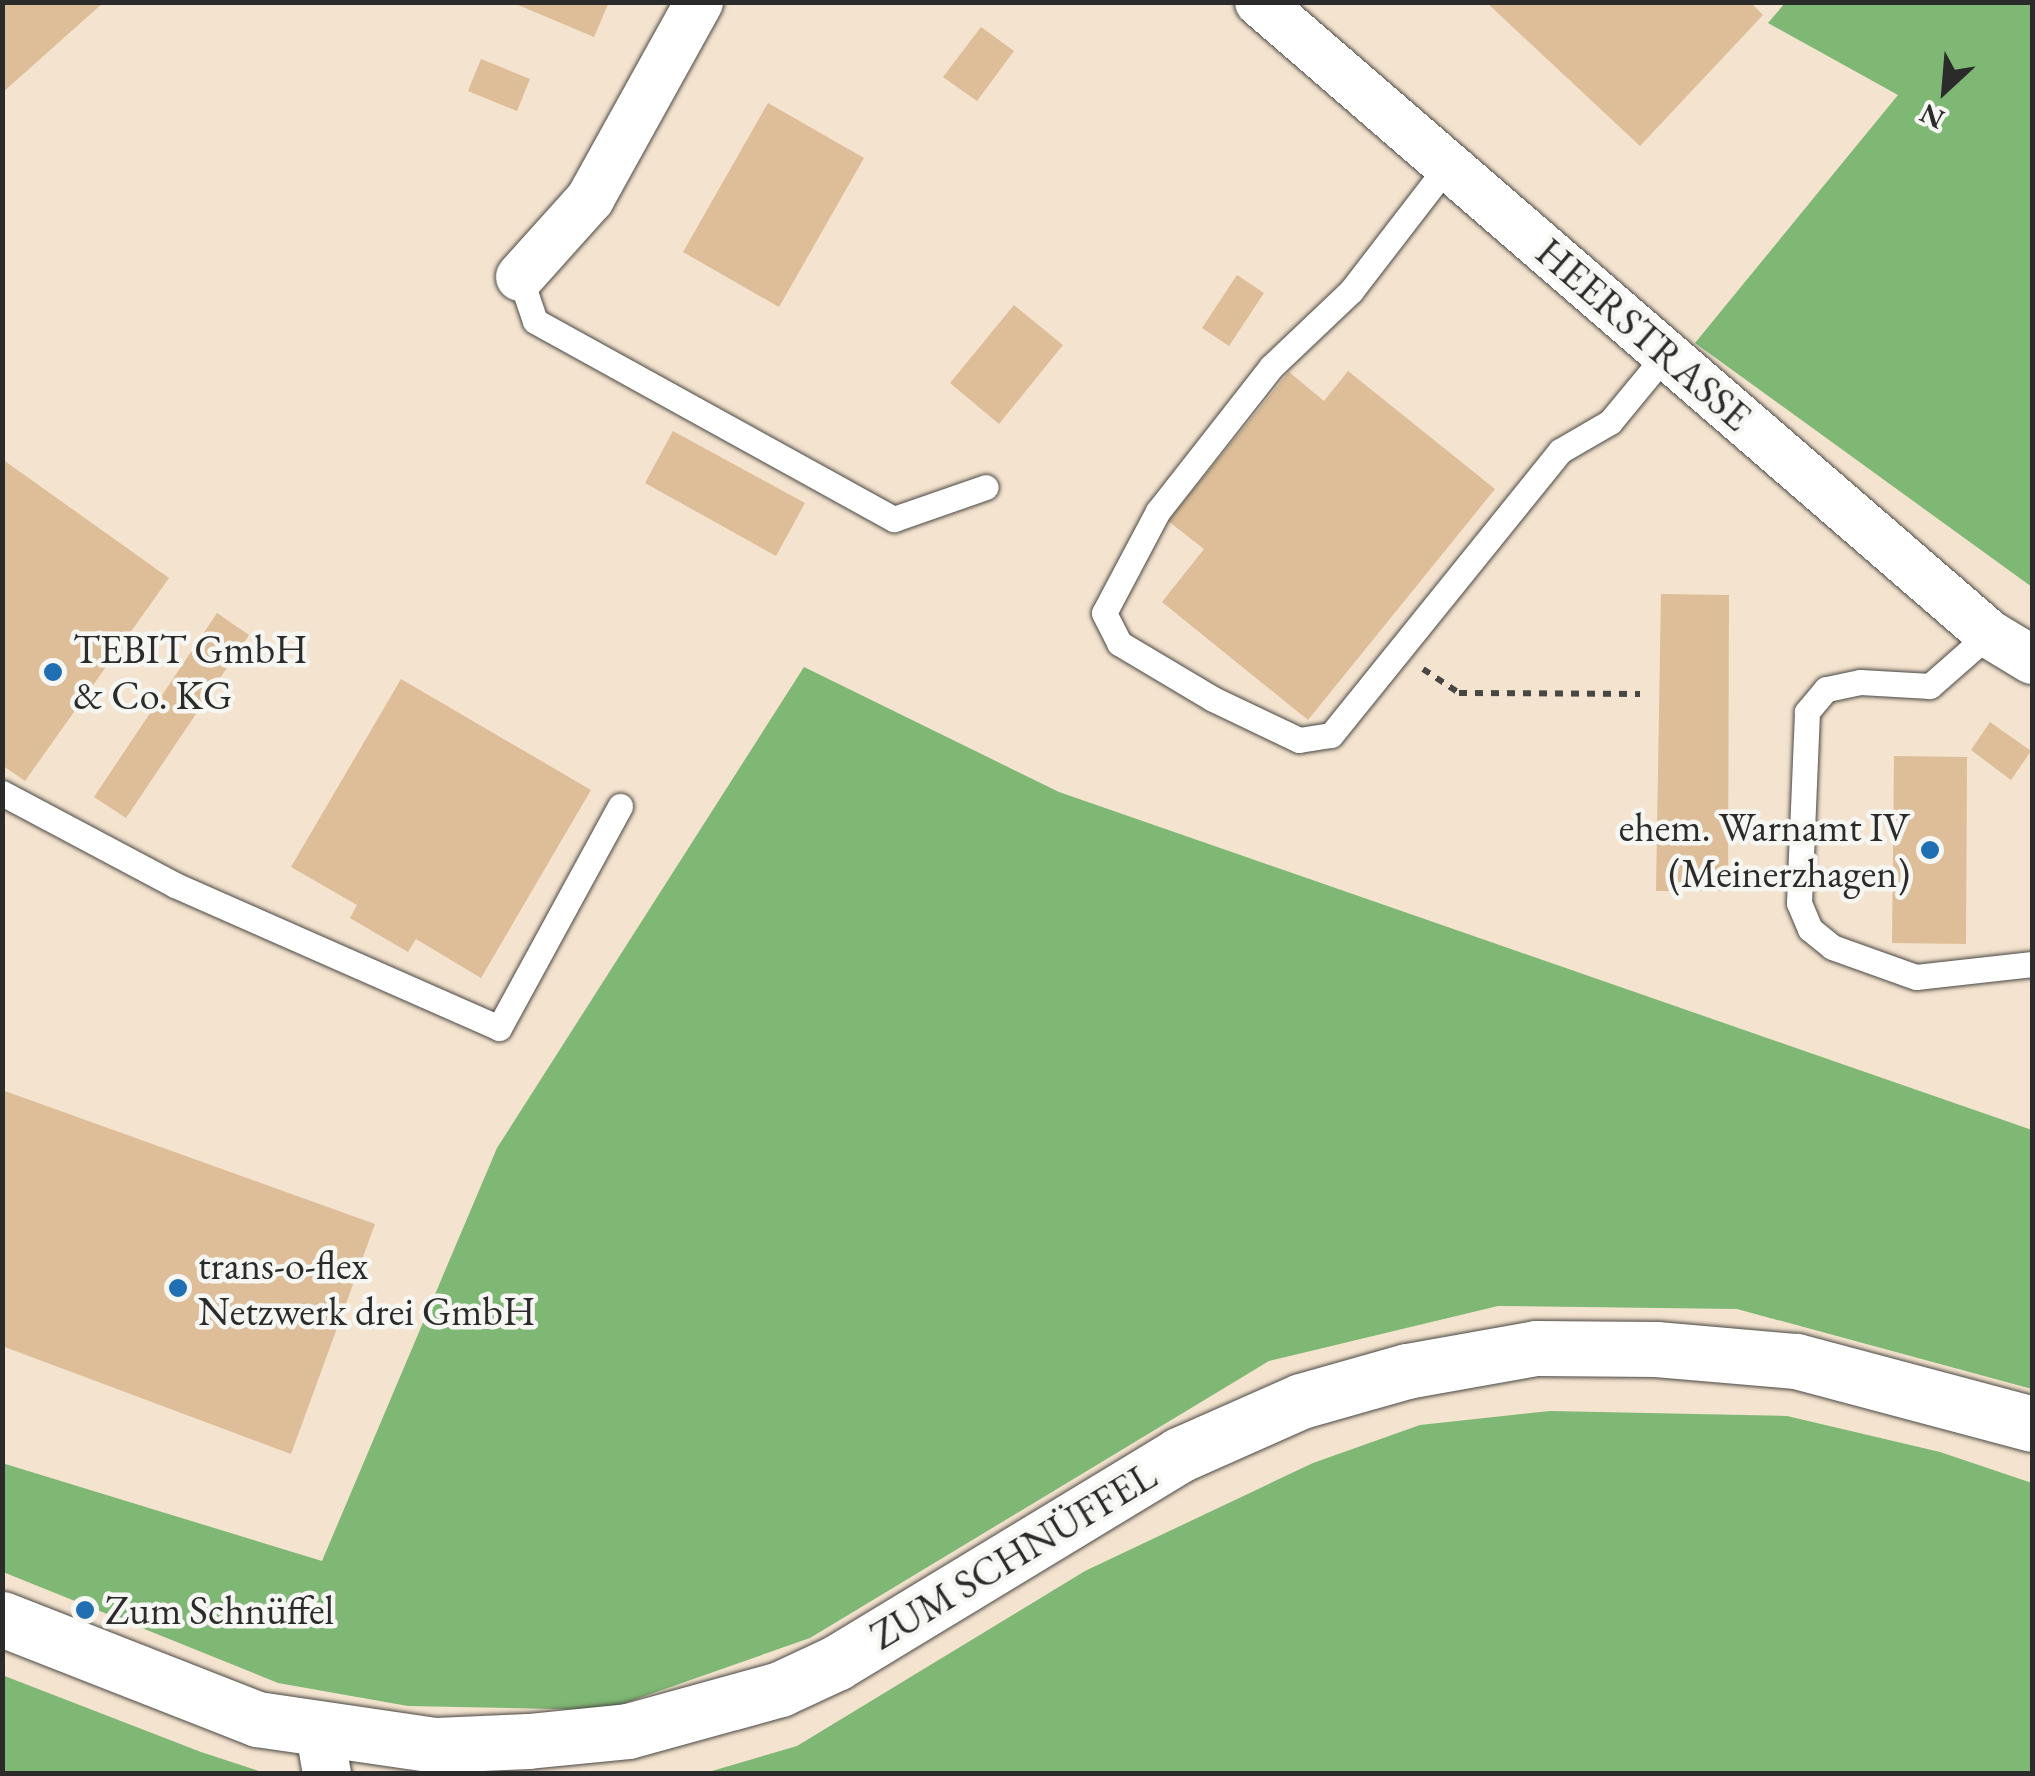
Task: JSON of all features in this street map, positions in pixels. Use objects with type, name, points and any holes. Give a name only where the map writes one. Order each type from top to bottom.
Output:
[{"type":"main road","name":"ZUM SCHNÜFFEL","points":[[2,1619],[256,1720],[323,1753],[528,1742],[628,1731],[780,1688],[836,1662],[1178,1454],[1300,1401],[1407,1371],[1536,1348],[1656,1348],[1796,1360],[2032,1424]]},
{"type":"street","points":[[520,278],[590,199],[699,2]]},
{"type":"street","name":"HEERSTRASSE","points":[[1259,2],[1989,634],[2032,660]]},
{"type":"lane","points":[[1448,165],[1351,290],[1271,367],[1158,511],[1104,613],[1119,642],[1212,699],[1299,740],[1330,735],[1560,450],[1610,422],[1666,354]]},
{"type":"lane","points":[[520,278],[535,321],[894,519],[986,487]]},
{"type":"lane","points":[[1989,634],[1930,686],[1860,682],[1826,689],[1807,712],[1799,903],[1810,929],[1832,947],[1916,978],[2032,964]]},
{"type":"lane","points":[[2,792],[175,885],[499,1028],[620,806]]},
{"type":"path","points":[[1398,652],[1459,693],[1640,694]]},
{"type":"green space","points":[[1785,3],[2032,3],[2032,587],[1695,343],[1898,95],[1768,23]]},
{"type":"green space","points":[[804,667],[1059,792],[2032,1130],[2032,1389],[1737,1309],[1498,1306],[1269,1361],[810,1638],[605,1710],[408,1706],[278,1683],[3,1572],[2,1463],[322,1561],[497,1148]]},
{"type":"green space","points":[[1550,1411],[1787,1416],[1940,1452],[2032,1483],[2032,1773],[705,1773],[797,1746],[1085,1571],[1313,1463],[1420,1425]]},
{"type":"green space","points":[[2,1675],[201,1752],[265,1773],[3,1773]]},
{"type":"building","points":[[2,2],[104,2],[2,93]]},
{"type":"building","points":[[511,2],[609,2],[594,37]]},
{"type":"building","points":[[1486,2],[1750,2],[1763,15],[1640,146]]},
{"type":"building","points":[[981,27],[1014,51],[977,101],[943,77]]},
{"type":"building","points":[[481,59],[530,79],[517,111],[468,91]]},
{"type":"building","points":[[768,103],[864,158],[779,307],[683,252]]},
{"type":"building","points":[[1237,275],[1264,293],[1229,346],[1202,328]]},
{"type":"building","points":[[1014,305],[1063,345],[999,424],[950,383]]},
{"type":"building","points":[[1348,371],[1495,489],[1308,720],[1162,602],[1204,549],[1168,521],[1289,372],[1324,401]]},
{"type":"building","points":[[673,431],[805,503],[776,556],[645,483]]},
{"type":"building","name":"TEBIT GmbH & Co. KG","points":[[2,459],[169,578],[25,781],[2,765]]},
{"type":"building","points":[[1661,594],[1729,595],[1728,891],[1656,891]]},
{"type":"building","points":[[217,613],[249,635],[126,818],[94,797]]},
{"type":"building","points":[[401,679],[591,790],[481,978],[416,939],[408,952],[350,918],[357,905],[291,867]]},
{"type":"building","points":[[1990,722],[2031,751],[2011,780],[1971,750]]},
{"type":"building","name":"ehem. Warnamt IV (Meinerzhagen)","points":[[1894,756],[1967,757],[1966,944],[1892,943]]},
{"type":"building","name":"trans-o-flex Netzwerk drei GmbH","points":[[2,1090],[375,1224],[291,1454],[2,1346]]},
{"type":"place","name":"TEBIT GmbH & Co. KG","points":[[53,672]]},
{"type":"place","name":"ehem. Warnamt IV (Meinerzhagen)","points":[[1930,850]]},
{"type":"place","name":"trans-o-flex Netzwerk drei GmbH","points":[[178,1288]]},
{"type":"place","name":"Zum Schnüffel","points":[[85,1610]]}]
